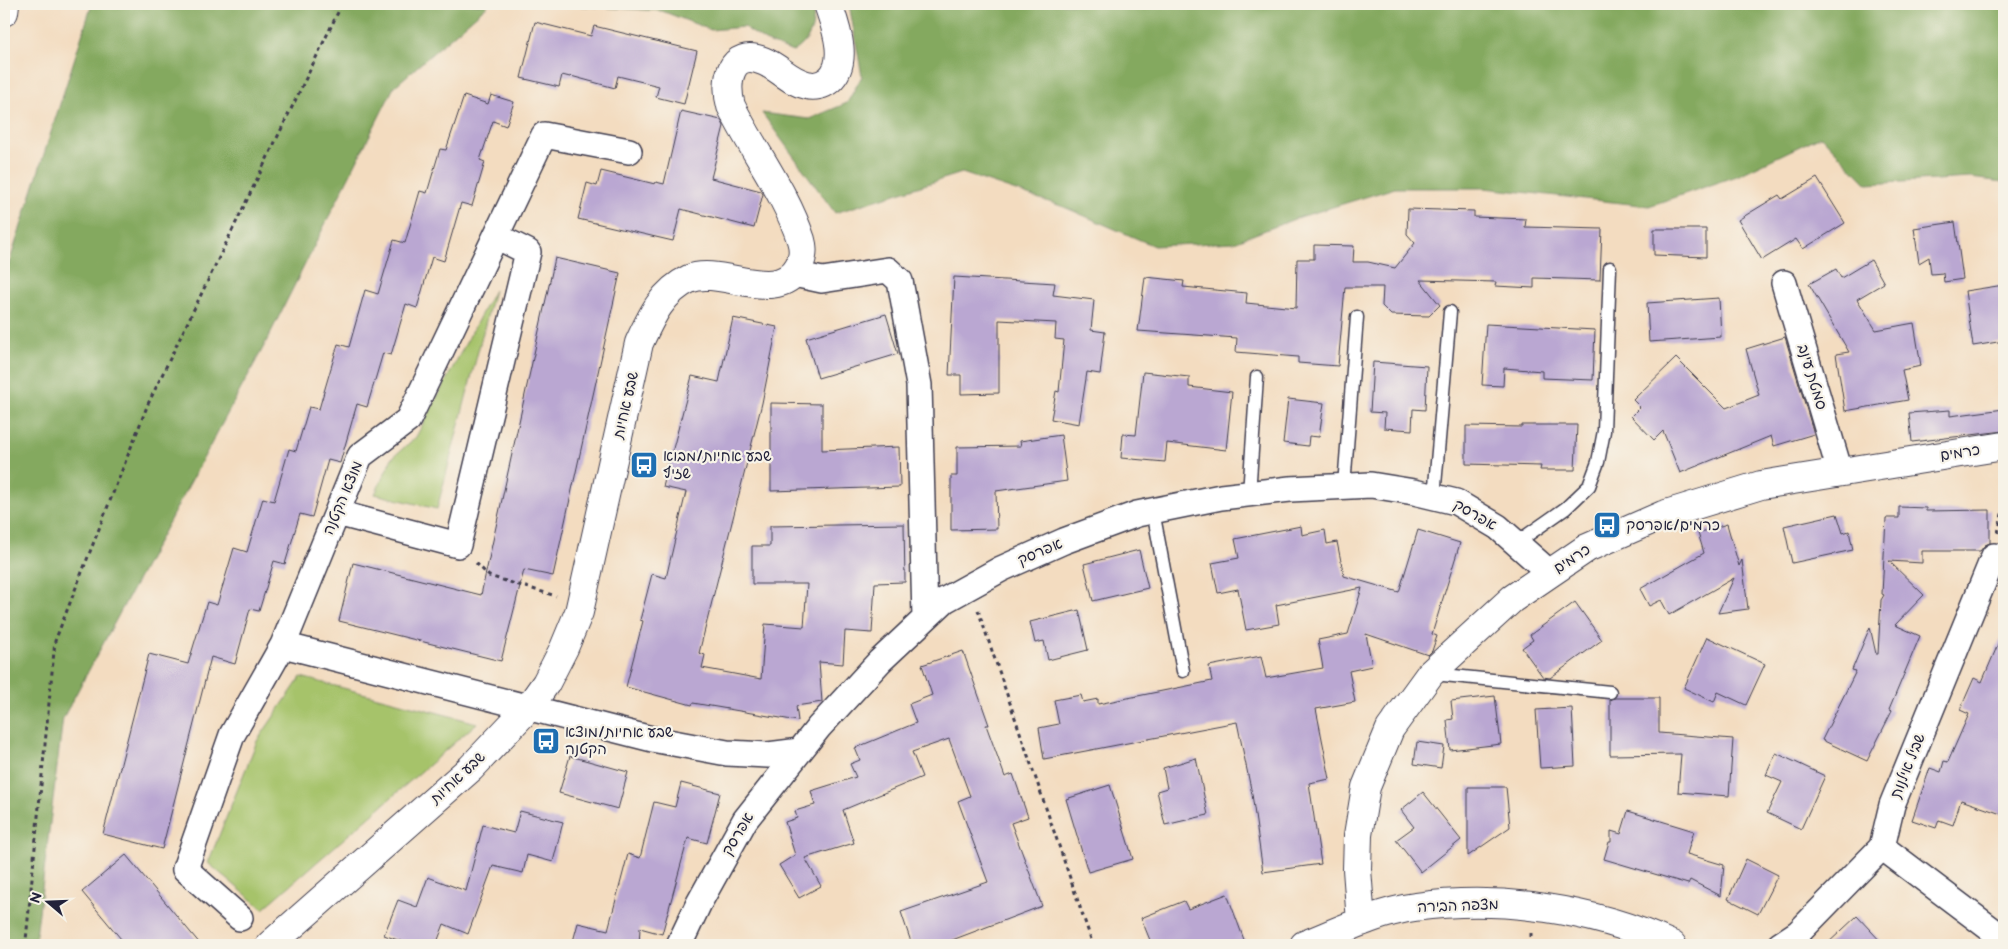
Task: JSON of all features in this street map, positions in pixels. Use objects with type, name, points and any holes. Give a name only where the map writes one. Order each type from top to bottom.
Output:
[{"type":"main road","points":[[4,12],[5,4]]},
{"type":"main road","points":[[794,274],[803,257],[802,243],[792,216],[731,106],[727,85],[732,68],[745,59],[753,58],[764,61],[799,82],[808,85],[825,83],[831,79],[838,62],[839,51],[836,29],[828,4]]},
{"type":"main road","name":"שבע אחיות","points":[[270,945],[471,768],[529,707],[546,683],[564,648],[579,612],[639,343],[654,310],[670,291],[690,278],[707,275],[762,284],[782,282],[794,274]]},
{"type":"main road","name":"כרמים","points":[[1361,922],[1357,869],[1358,835],[1366,787],[1390,729],[1430,674],[1512,599],[1586,548],[1663,515],[1761,485],[2004,446]]},
{"type":"main road","name":"מצפה הבירה","points":[[1304,945],[1361,922],[1414,907],[1481,902],[1532,907],[1593,918],[1672,945]]},
{"type":"street","name":"מוצא הקטנה","points":[[240,918],[185,869],[232,735],[283,645],[360,456],[408,420],[544,135],[629,152]]},
{"type":"street","points":[[337,513],[458,545],[528,252],[496,236]]},
{"type":"street","points":[[794,274],[822,280],[888,270],[900,281],[919,385],[925,618]]},
{"type":"street","name":"סמטת עינב","points":[[1784,283],[1840,472]]},
{"type":"street","name":"אפרסק","points":[[679,945],[699,903],[745,820],[819,727],[880,660],[945,600],[1001,569],[1064,541],[1137,514],[1153,511],[1290,488],[1371,485],[1456,502],[1498,527],[1550,573]]},
{"type":"street","name":"שביל אילנות","points":[[1882,847],[1892,805],[1994,556]]},
{"type":"street","points":[[283,645],[652,738],[727,753],[768,755],[800,751]]},
{"type":"street","points":[[1780,945],[1798,932],[1882,847],[2004,939]]},
{"type":"lane","points":[[1516,543],[1566,508],[1589,486],[1598,462],[1604,431],[1610,268]]},
{"type":"lane","points":[[1434,497],[1450,312]]},
{"type":"lane","points":[[1344,486],[1357,317]]},
{"type":"lane","points":[[1249,494],[1257,377]]},
{"type":"lane","points":[[1153,511],[1183,671]]},
{"type":"lane","points":[[1430,674],[1610,692]]},
{"type":"path","points":[[28,945],[26,940],[55,641],[148,404],[342,4]]},
{"type":"path","points":[[458,545],[489,576],[580,603]]},
{"type":"path","points":[[970,586],[1093,945]]},
{"type":"green space","points":[[92,4],[489,4],[394,87],[263,348],[63,718],[35,945],[4,945],[4,279]]},
{"type":"green space","points":[[550,4],[813,4],[813,25],[808,37],[793,52],[765,41],[744,27],[711,30],[662,11]]},
{"type":"green space","points":[[849,4],[2004,4],[2004,182],[1970,178],[1867,184],[1821,136],[1737,176],[1649,206],[1484,188],[1395,188],[1300,217],[1234,242],[1154,246],[1064,207],[962,173],[835,213],[762,113],[809,119],[847,103],[862,76]]},
{"type":"green space","points":[[494,290],[437,509],[375,494],[392,458],[416,437]]},
{"type":"green space","points":[[301,677],[477,723],[263,909],[208,863],[257,741]]},
{"type":"building","points":[[535,22],[591,36],[594,26],[697,51],[684,104],[656,97],[659,86],[618,76],[615,88],[562,75],[559,87],[521,78]]},
{"type":"building","points":[[491,95],[514,102],[506,126],[493,121],[480,160],[485,162],[472,206],[461,203],[444,261],[432,257],[417,308],[406,304],[391,355],[383,353],[367,407],[357,404],[340,463],[328,460],[312,517],[300,514],[285,564],[274,561],[259,611],[250,609],[235,664],[211,657],[162,849],[103,834],[149,654],[188,664],[207,602],[217,605],[234,548],[247,552],[263,498],[274,501],[289,449],[296,451],[309,407],[319,409],[338,344],[349,347],[365,290],[378,294],[394,240],[405,243],[420,191],[427,193],[440,149],[446,150],[464,96],[488,104]]},
{"type":"building","points":[[681,111],[721,120],[724,126],[711,178],[761,191],[763,194],[754,228],[681,209],[673,241],[578,219],[587,183],[597,186],[601,171],[655,184],[656,182],[664,184]]},
{"type":"building","points":[[1817,178],[1845,223],[1803,249],[1796,239],[1762,260],[1738,220],[1779,195],[1782,199]]},
{"type":"building","points":[[1408,209],[1474,211],[1474,217],[1526,219],[1525,227],[1602,229],[1600,280],[1534,278],[1534,288],[1495,286],[1496,282],[1420,280],[1440,305],[1429,316],[1391,315],[1382,306],[1383,287],[1345,287],[1338,366],[1298,363],[1298,357],[1236,352],[1237,338],[1138,331],[1145,277],[1184,281],[1183,287],[1247,293],[1246,303],[1296,308],[1297,259],[1314,259],[1314,245],[1354,246],[1353,262],[1368,262],[1395,268],[1415,243],[1407,234]]},
{"type":"building","points":[[1955,222],[1963,279],[1944,282],[1943,273],[1931,274],[1929,257],[1919,263],[1914,228]]},
{"type":"building","points":[[1654,229],[1706,229],[1706,257],[1654,255]]},
{"type":"building","points":[[555,258],[620,273],[553,576],[524,570],[501,661],[339,621],[353,563],[481,595]]},
{"type":"building","points":[[1871,260],[1884,283],[1857,299],[1876,330],[1914,323],[1921,366],[1902,370],[1908,400],[1845,411],[1836,354],[1849,352],[1809,284],[1836,269],[1841,278]]},
{"type":"building","points":[[954,277],[1055,283],[1053,295],[1094,300],[1091,330],[1105,332],[1100,374],[1087,372],[1079,424],[1051,419],[1056,391],[1059,392],[1064,340],[1055,339],[1056,323],[999,320],[999,393],[961,394],[961,375],[949,375]]},
{"type":"building","points":[[2004,285],[2004,341],[1973,346],[1965,291]]},
{"type":"building","points":[[1719,298],[1721,337],[1649,342],[1647,303]]},
{"type":"building","points":[[886,314],[898,354],[818,378],[806,338]]},
{"type":"building","points":[[733,318],[777,327],[762,403],[699,653],[705,655],[702,668],[761,679],[765,624],[804,627],[807,584],[752,584],[752,546],[770,546],[770,526],[904,524],[905,582],[875,583],[872,633],[845,631],[843,664],[819,662],[822,702],[796,706],[798,721],[693,703],[692,705],[626,687],[643,621],[640,620],[652,574],[666,578],[686,492],[663,487],[692,376],[719,382]]},
{"type":"building","points":[[1486,324],[1595,330],[1593,380],[1542,378],[1542,371],[1504,368],[1503,386],[1482,385]]},
{"type":"building","points":[[1785,337],[1814,434],[1774,446],[1771,436],[1680,473],[1663,431],[1654,440],[1631,416],[1640,407],[1633,400],[1676,358],[1726,408],[1759,395],[1746,349]]},
{"type":"building","points":[[1373,362],[1427,366],[1425,410],[1413,409],[1412,430],[1384,428],[1385,413],[1370,412]]},
{"type":"building","points":[[1143,372],[1189,377],[1189,387],[1232,392],[1226,450],[1167,443],[1165,462],[1121,458],[1123,434],[1136,435]]},
{"type":"building","points":[[1288,399],[1324,403],[1319,437],[1309,436],[1308,446],[1283,443]]},
{"type":"building","points":[[771,403],[822,404],[822,450],[899,447],[900,487],[771,491]]},
{"type":"building","points":[[2004,409],[2004,431],[1912,442],[1909,413],[1950,410],[1950,416]]},
{"type":"building","points":[[1522,425],[1577,425],[1575,470],[1540,470],[1541,466],[1466,464],[1466,426],[1522,427]]},
{"type":"building","points":[[1061,435],[1067,481],[996,491],[997,529],[951,530],[951,476],[957,476],[957,447],[1021,446],[1020,441]]},
{"type":"building","points":[[1899,507],[1926,508],[1926,511],[1990,510],[1990,543],[1985,545],[1980,551],[1922,551],[1922,563],[1889,561],[1924,595],[1895,625],[1920,636],[1889,710],[1892,711],[1867,761],[1822,740],[1856,671],[1852,670],[1870,627],[1876,654],[1878,654],[1881,600],[1884,595],[1882,594],[1886,518],[1899,518]]},
{"type":"building","points":[[1837,514],[1843,533],[1849,531],[1853,550],[1792,563],[1784,526]]},
{"type":"building","points":[[1727,524],[1739,566],[1742,560],[1748,609],[1718,613],[1734,578],[1669,615],[1661,600],[1649,606],[1640,589],[1704,553],[1698,533]]},
{"type":"building","points":[[1301,526],[1302,535],[1325,530],[1327,544],[1337,542],[1344,576],[1399,592],[1418,530],[1460,543],[1432,634],[1437,636],[1432,651],[1428,655],[1366,634],[1372,666],[1349,671],[1355,702],[1316,709],[1330,779],[1309,783],[1321,864],[1263,872],[1252,794],[1237,722],[1044,759],[1039,728],[1059,724],[1054,700],[1081,695],[1083,702],[1098,699],[1098,704],[1212,681],[1209,666],[1261,656],[1266,678],[1323,668],[1318,640],[1348,634],[1362,588],[1276,605],[1279,624],[1246,630],[1238,589],[1218,593],[1212,563],[1239,558],[1235,539]]},
{"type":"building","points":[[1139,550],[1148,588],[1093,601],[1084,564]]},
{"type":"building","points":[[1575,602],[1602,640],[1550,678],[1543,677],[1522,648],[1533,640],[1530,635]]},
{"type":"building","points":[[1079,610],[1088,650],[1048,660],[1044,641],[1035,643],[1030,622]]},
{"type":"building","points":[[2004,630],[2004,815],[1961,800],[1953,825],[1939,820],[1936,828],[1912,820],[1930,768],[1941,772],[1944,761],[1948,762],[1969,714],[1960,710],[1974,678],[1982,682]]},
{"type":"building","points":[[1707,637],[1765,664],[1746,705],[1718,692],[1714,702],[1684,688]]},
{"type":"building","points":[[963,651],[989,725],[986,725],[1005,777],[1013,774],[1028,817],[1011,823],[1042,906],[939,945],[912,945],[901,912],[988,882],[958,801],[970,796],[949,739],[912,752],[922,777],[843,810],[854,843],[805,858],[821,886],[799,898],[779,865],[795,855],[785,822],[797,818],[795,811],[815,805],[811,791],[856,777],[850,764],[860,760],[855,748],[916,723],[909,704],[932,695],[922,665]]},
{"type":"building","points":[[1495,696],[1501,744],[1450,750],[1447,720],[1453,719],[1451,701]]},
{"type":"building","points":[[1615,698],[1659,698],[1659,733],[1733,739],[1729,796],[1678,792],[1681,754],[1610,755],[1610,700]]},
{"type":"building","points":[[1572,708],[1575,766],[1540,768],[1536,710]]},
{"type":"building","points":[[1417,742],[1444,746],[1441,768],[1414,764]]},
{"type":"building","points":[[1776,753],[1825,776],[1801,829],[1767,813],[1782,782],[1766,775]]},
{"type":"building","points":[[570,756],[628,772],[618,809],[559,793]]},
{"type":"building","points":[[1196,758],[1208,815],[1165,825],[1157,791],[1167,788],[1163,768]]},
{"type":"building","points":[[681,783],[720,793],[707,843],[688,838],[662,934],[640,928],[639,945],[572,945],[578,923],[608,930],[628,854],[640,858],[654,802],[675,807]]},
{"type":"building","points":[[1110,785],[1133,859],[1088,872],[1066,799]]},
{"type":"building","points":[[1468,787],[1506,787],[1510,827],[1468,856]]},
{"type":"building","points":[[1423,792],[1461,840],[1421,872],[1396,840],[1414,827],[1401,810]]},
{"type":"building","points":[[520,811],[563,822],[553,862],[527,855],[523,873],[493,866],[468,934],[444,924],[436,945],[411,945],[384,935],[398,900],[417,907],[428,877],[466,891],[483,825],[514,833]]},
{"type":"building","points":[[1628,811],[1694,831],[1687,854],[1724,865],[1721,896],[1690,880],[1688,884],[1604,859],[1609,842],[1611,842],[1611,831],[1621,834]]},
{"type":"building","points":[[126,855],[201,945],[126,945],[82,892]]},
{"type":"building","points":[[1746,859],[1778,875],[1758,914],[1728,899]]},
{"type":"building","points":[[1227,894],[1246,945],[1152,945],[1141,918],[1184,901],[1188,909]]},
{"type":"building","points":[[1857,916],[1884,945],[1826,945]]},
{"type":"place","name":"שבע אחיות/מבוא שזיף","points":[[644,465]]},
{"type":"place","name":"כרמים/אפרסק","points":[[1607,525]]},
{"type":"place","name":"שבע אחיות/מוצא הקטנה","points":[[546,741]]}]
